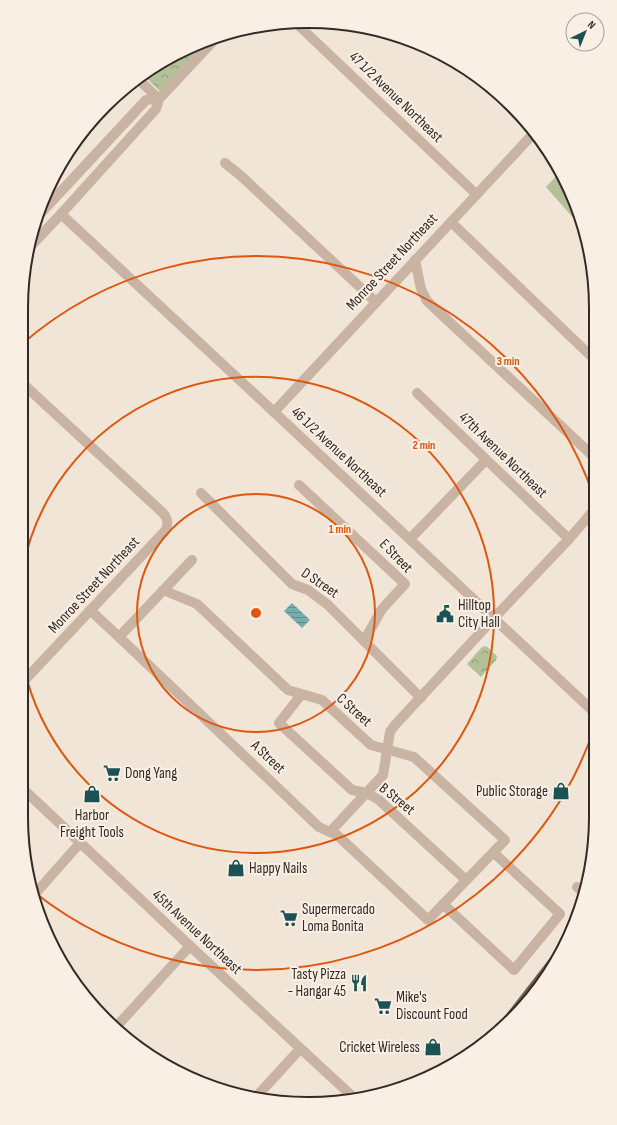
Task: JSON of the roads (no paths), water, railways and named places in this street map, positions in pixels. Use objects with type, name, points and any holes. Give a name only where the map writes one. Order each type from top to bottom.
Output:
[{"type":"street","name":"47 1/2 Avenue Northeast","points":[[302,28],[476,194]]},
{"type":"street","points":[[37,238],[156,109],[159,98],[208,47]]},
{"type":"street","points":[[143,83],[159,98]]},
{"type":"street","points":[[47,206],[146,100],[159,98]]},
{"type":"street","name":"Monroe Street Northeast","points":[[274,412],[530,137]]},
{"type":"street","points":[[225,163],[240,175],[376,302]]},
{"type":"street","name":"46 1/2 Avenue Northeast","points":[[61,214],[589,707]]},
{"type":"street","points":[[451,222],[589,354]]},
{"type":"street","points":[[415,260],[421,289],[427,301],[589,451]]},
{"type":"street","name":"Monroe Street Northeast","points":[[28,388],[163,513],[168,521],[165,531],[28,676]]},
{"type":"street","name":"47th Avenue Northeast","points":[[417,393],[569,539]]},
{"type":"street","points":[[410,539],[486,460]]},
{"type":"street","name":"E Street","points":[[299,484],[405,584],[382,610],[364,641]]},
{"type":"street","name":"D Street","points":[[201,493],[292,584],[308,590],[327,604],[421,698]]},
{"type":"street","points":[[330,832],[383,774],[390,732],[589,516]]},
{"type":"street","points":[[119,637],[192,560]]},
{"type":"street","name":"C Street","points":[[163,590],[197,604],[288,690],[322,700],[371,745],[414,757],[505,840],[494,853]]},
{"type":"street","name":"A Street","points":[[90,610],[320,827],[337,835],[428,920],[443,904]]},
{"type":"street","name":"B Street","points":[[301,694],[279,723],[352,790],[367,793],[379,800],[466,880]]},
{"type":"street","name":"45th Avenue Northeast","points":[[28,794],[350,1094]]},
{"type":"street","points":[[38,890],[80,843]]},
{"type":"street","points":[[494,853],[560,914],[514,970],[443,904],[466,880],[494,853]]},
{"type":"street","points":[[120,1023],[190,946]]},
{"type":"street","points":[[260,1093],[300,1049]]},
{"type":"water","points":[[292,603],[310,620],[302,628],[284,611]]},
{"type":"place","name":"Hilltop City Hall","points":[[445,614]]},
{"type":"place","name":"Dong Yang","points":[[112,773]]},
{"type":"place","name":"Public Storage","points":[[561,791]]},
{"type":"place","name":"Harbor Freight Tools","points":[[92,794]]},
{"type":"place","name":"Happy Nails","points":[[236,868]]},
{"type":"place","name":"Supermercado Loma Bonita","points":[[289,918]]},
{"type":"place","name":"Tasty Pizza - Hangar 45","points":[[359,983]]},
{"type":"place","name":"Mike's Discount Food","points":[[383,1006]]},
{"type":"place","name":"Cricket Wireless","points":[[433,1047]]}]
